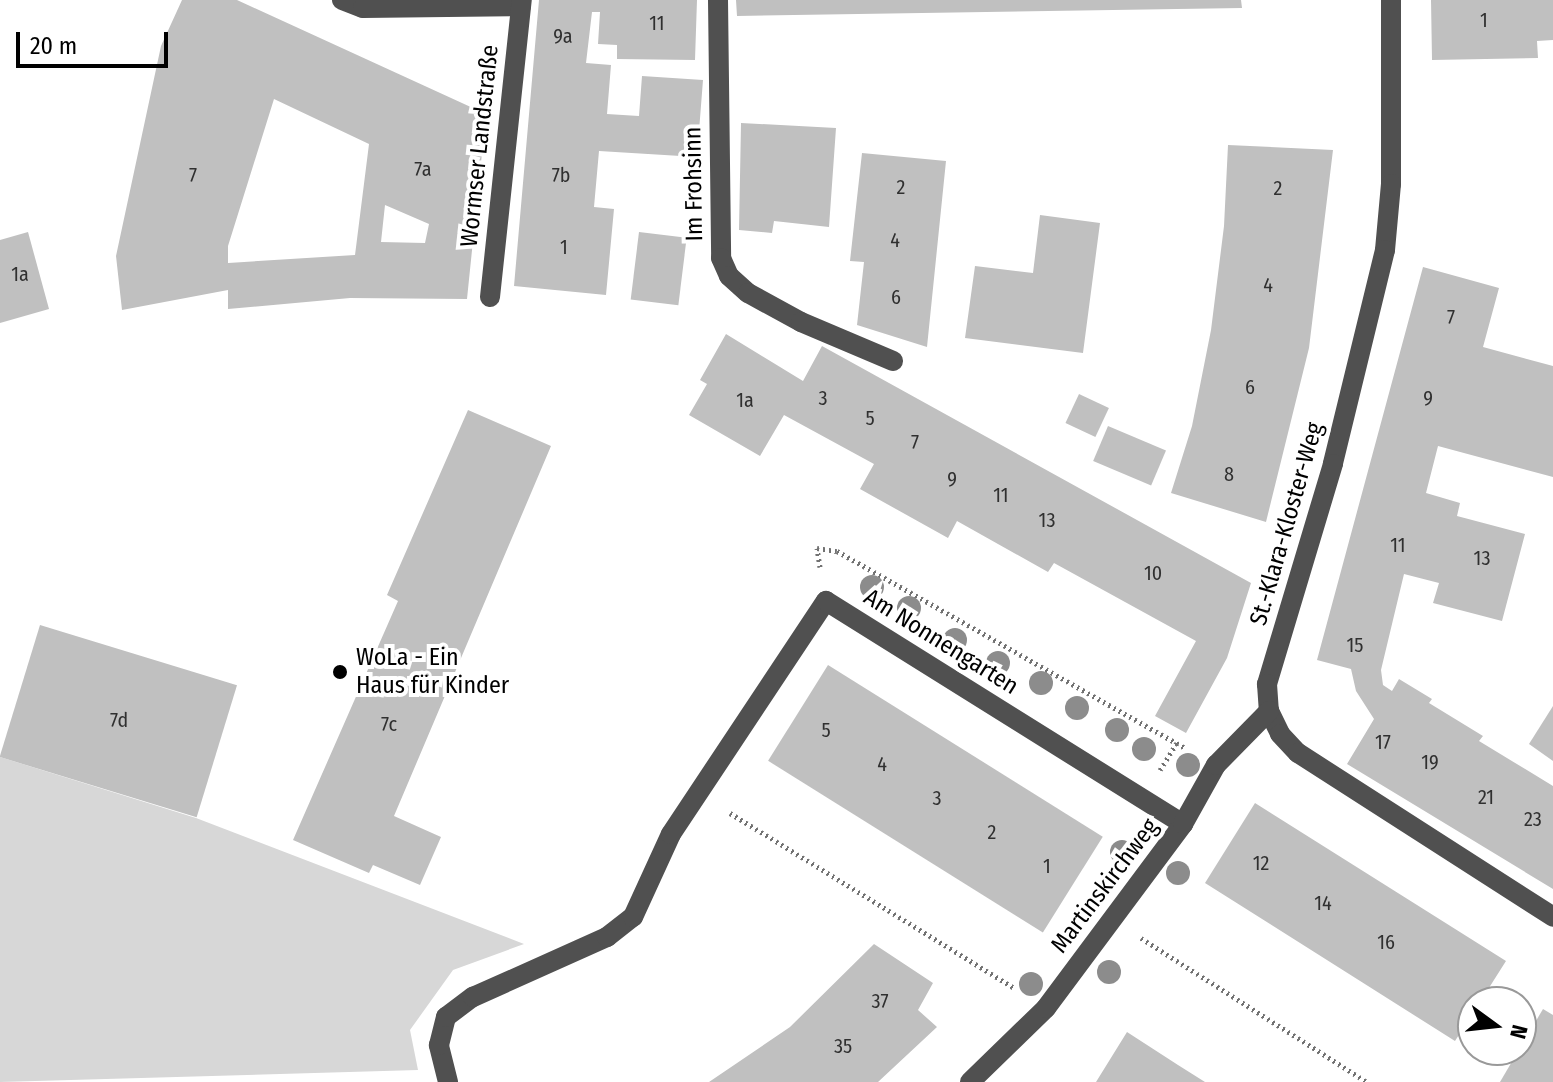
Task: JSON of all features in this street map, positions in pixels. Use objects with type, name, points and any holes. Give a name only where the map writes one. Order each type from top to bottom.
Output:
[{"type":"street","points":[[342,0],[363,8],[521,3]]},
{"type":"street","name":"Im Frohsinn","points":[[718,0],[721,258],[729,276],[748,293],[801,322],[893,361]]},
{"type":"street","name":"St.-Klara-Kloster-Weg","points":[[1269,711],[1267,684],[1333,464],[1385,250],[1391,184],[1391,0]]},
{"type":"street","name":"Wormser Landstraße","points":[[490,297],[521,3]]},
{"type":"street","name":"Am Nonnengarten","points":[[448,1082],[439,1045],[446,1017],[473,997],[607,937],[633,917],[665,846],[826,601],[1183,824]]},
{"type":"street","points":[[1269,711],[1280,734],[1298,753],[1553,917]]},
{"type":"street","name":"Martinskirchweg","points":[[970,1082],[1046,1008],[1183,824],[1216,765],[1269,711]]},
{"type":"path","points":[[826,601],[817,548],[837,551],[1216,765]]},
{"type":"path","points":[[698,793],[1046,1008]]},
{"type":"path","points":[[1113,920],[1367,1082]]},
{"type":"shaded area","points":[[0,757],[196,818],[524,944],[453,970],[410,1030],[418,1070],[0,1082]]},
{"type":"building","points":[[182,0],[237,0],[486,114],[467,299],[350,298],[228,309],[228,290],[122,310],[116,256],[161,46]],"holes":[[[274,99],[369,144],[355,255],[228,263],[228,246]],[[385,205],[429,224],[425,243],[381,242]]]},
{"type":"building","points":[[539,0],[697,0],[695,60],[617,59],[617,45],[598,44],[600,12],[592,12],[586,63],[611,65],[607,114],[639,116],[642,76],[703,80],[697,157],[599,151],[594,207],[614,209],[606,295],[514,286]]},
{"type":"building","points":[[736,0],[1241,0],[1242,8],[737,16]]},
{"type":"building","points":[[1431,0],[1553,0],[1553,40],[1537,41],[1538,58],[1432,60]]},
{"type":"building","points":[[741,123],[836,128],[829,227],[774,221],[772,233],[739,230]]},
{"type":"building","points":[[1228,145],[1333,150],[1309,348],[1266,522],[1171,493],[1192,426],[1211,330],[1224,226]]},
{"type":"building","points":[[862,153],[946,161],[927,347],[857,325],[864,262],[850,261]]},
{"type":"building","points":[[1040,215],[1100,223],[1083,353],[965,338],[975,266],[1033,273]]},
{"type":"building","points":[[28,232],[49,309],[0,323],[0,240]]},
{"type":"building","points":[[639,232],[687,238],[678,305],[631,299]]},
{"type":"building","points":[[1423,267],[1499,288],[1483,347],[1553,366],[1553,477],[1438,446],[1426,493],[1460,503],[1457,516],[1525,534],[1502,621],[1433,603],[1439,583],[1404,574],[1381,670],[1383,685],[1392,691],[1399,679],[1432,699],[1429,703],[1483,736],[1479,741],[1553,786],[1553,889],[1347,764],[1374,719],[1356,691],[1351,669],[1317,660]]},
{"type":"building","points":[[726,334],[803,381],[822,346],[1251,583],[1227,658],[1186,733],[1155,716],[1196,641],[1054,563],[1048,572],[957,521],[948,538],[860,489],[874,464],[784,415],[760,456],[689,415],[707,384],[700,380]]},
{"type":"building","points":[[1079,394],[1109,408],[1095,437],[1065,423]]},
{"type":"building","points":[[468,410],[551,446],[394,816],[441,837],[420,885],[373,865],[369,873],[293,840],[398,601],[387,595]]},
{"type":"building","points":[[1108,426],[1166,451],[1151,486],[1093,461]]},
{"type":"building","points":[[40,625],[237,685],[197,817],[0,757]]},
{"type":"building","points":[[828,665],[1103,837],[1043,933],[768,761]]},
{"type":"building","points":[[1553,706],[1553,761],[1529,744]]},
{"type":"building","points":[[1255,803],[1506,961],[1490,986],[1457,986],[1455,1041],[1205,883]]},
{"type":"building","points":[[874,944],[933,983],[918,1010],[937,1027],[878,1082],[709,1082],[790,1027]]},
{"type":"building","points":[[1543,1009],[1553,1015],[1553,1082],[1500,1082],[1509,1066],[1537,1066],[1537,1019]]},
{"type":"building","points":[[1127,1032],[1178,1065],[1205,1082],[1096,1082]]},
{"type":"place","name":"WoLa - Ein Haus für Kinder","points":[[340,672]]}]
